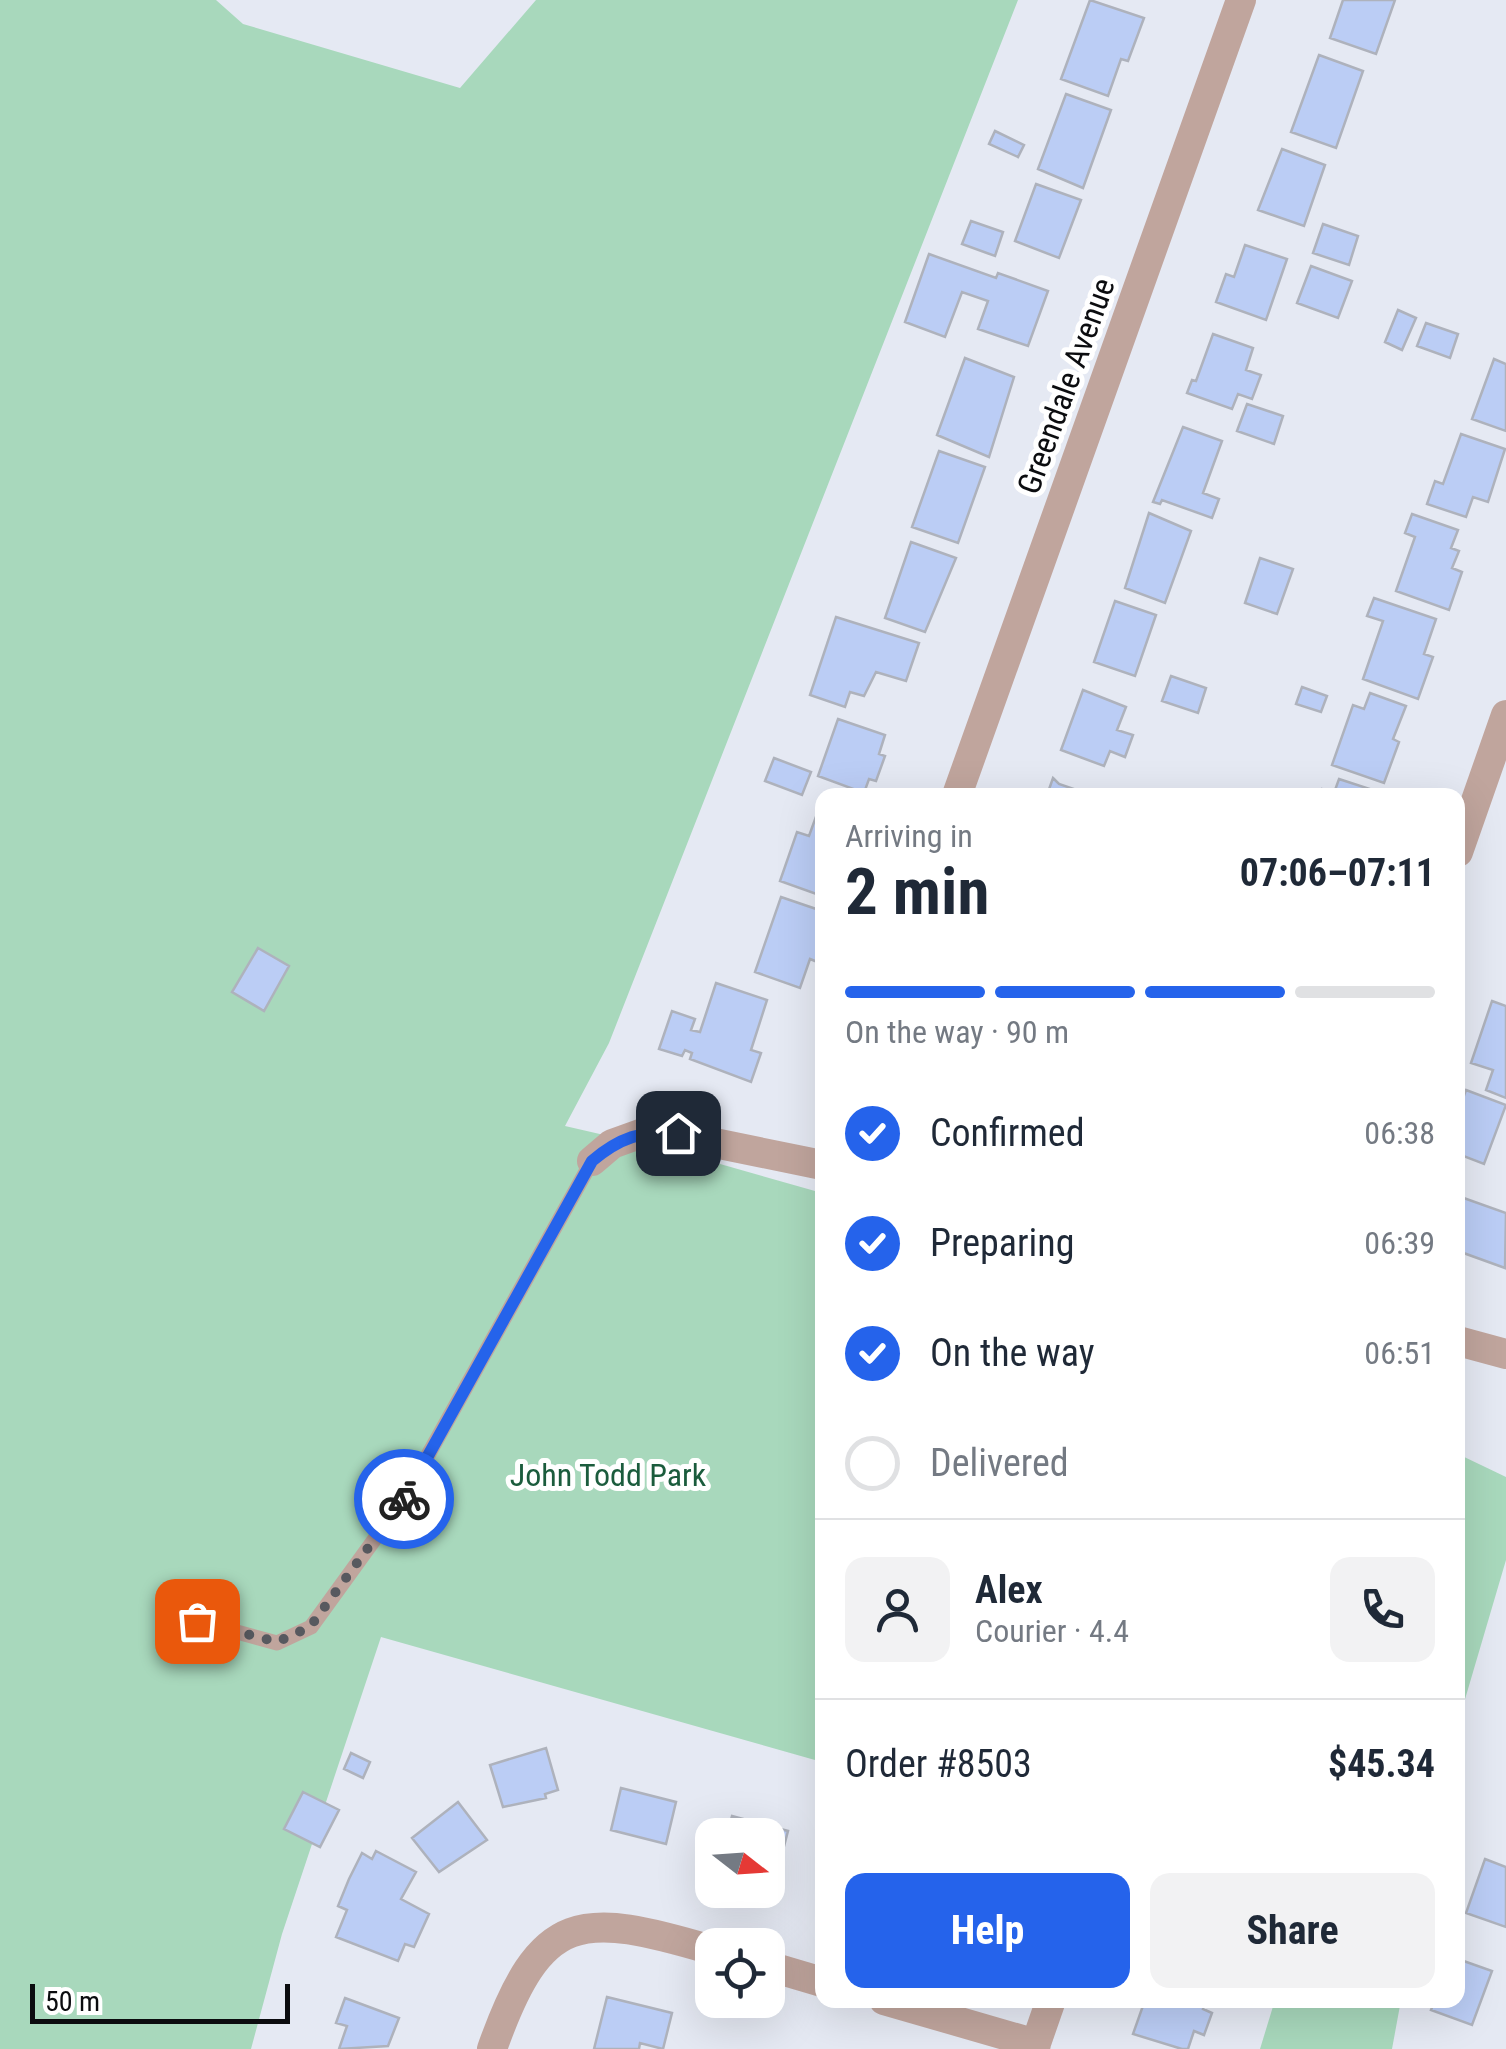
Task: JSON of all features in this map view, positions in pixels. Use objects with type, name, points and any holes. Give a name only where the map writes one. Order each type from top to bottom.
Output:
[{"type":"street","name":"Greendale Avenue","points":[[960,788],[1241,0]]},
{"type":"street","points":[[1465,832],[1506,715]]},
{"type":"street","points":[[592,1161],[612,1144],[651,1130],[815,1164]]},
{"type":"street","points":[[1465,1343],[1506,1354]]},
{"type":"street","points":[[492,2049],[509,2000],[531,1960],[566,1934],[596,1926],[648,1931],[695,1945]]},
{"type":"street","points":[[785,1971],[815,1980]]},
{"type":"street","points":[[910,2008],[1035,2046],[1048,2008]]},
{"type":"lane","points":[[197,1621],[277,1642],[310,1627],[403,1500],[592,1161]]},
{"type":"green space","name":"John Todd Park","points":[[0,0],[216,0],[243,24],[460,88],[536,0],[1018,0],[609,1043],[565,1126],[678,1152],[815,1191],[815,1760],[381,1637],[282,1934],[251,2049],[0,2049]]},
{"type":"green space","points":[[1465,1457],[1506,1477],[1506,1560],[1465,1699]]},
{"type":"green space","points":[[1273,2008],[1400,2008],[1392,2049],[1260,2049]]},
{"type":"building","points":[[1090,0],[1144,18],[1128,61],[1121,59],[1108,96],[1061,79]]},
{"type":"building","points":[[1343,0],[1395,0],[1376,54],[1330,38]]},
{"type":"building","points":[[1319,55],[1363,71],[1336,148],[1291,132]]},
{"type":"building","points":[[1066,94],[1111,110],[1083,188],[1038,169]]},
{"type":"building","points":[[995,131],[1024,145],[1018,157],[989,144]]},
{"type":"building","points":[[1282,149],[1325,165],[1304,226],[1258,210]]},
{"type":"building","points":[[1036,184],[1081,200],[1059,258],[1015,241]]},
{"type":"building","points":[[971,221],[1003,232],[995,256],[962,244]]},
{"type":"building","points":[[1323,224],[1358,236],[1349,265],[1313,253]]},
{"type":"building","points":[[1245,245],[1287,259],[1266,320],[1216,302],[1226,274],[1234,277]]},
{"type":"building","points":[[929,254],[996,278],[998,273],[1048,291],[1028,346],[978,329],[988,301],[962,292],[945,337],[905,322]]},
{"type":"building","points":[[1311,266],[1352,281],[1338,318],[1297,303]]},
{"type":"building","points":[[1398,310],[1416,318],[1402,350],[1385,342]]},
{"type":"building","points":[[1426,323],[1458,334],[1450,358],[1417,346]]},
{"type":"building","points":[[1213,334],[1253,348],[1246,370],[1261,375],[1252,399],[1238,394],[1232,409],[1187,393],[1192,380],[1196,381]]},
{"type":"building","points":[[965,358],[1014,377],[989,457],[937,435]]},
{"type":"building","points":[[1494,359],[1506,364],[1506,431],[1472,419]]},
{"type":"building","points":[[1247,404],[1283,416],[1274,444],[1237,431]]},
{"type":"building","points":[[1183,427],[1222,441],[1203,493],[1219,499],[1212,518],[1162,500],[1160,504],[1153,502]]},
{"type":"building","points":[[1461,434],[1505,449],[1488,502],[1473,497],[1466,517],[1427,504],[1435,481],[1443,484]]},
{"type":"building","points":[[939,451],[985,467],[958,543],[912,527]]},
{"type":"building","points":[[1149,513],[1191,531],[1165,603],[1125,588]]},
{"type":"building","points":[[1412,514],[1458,530],[1451,548],[1459,551],[1452,568],[1462,572],[1449,610],[1396,591],[1415,537],[1405,533]]},
{"type":"building","points":[[911,542],[956,558],[925,632],[885,618]]},
{"type":"building","points":[[1260,558],[1293,569],[1277,614],[1245,603]]},
{"type":"building","points":[[1374,598],[1436,619],[1424,654],[1433,657],[1418,699],[1363,679],[1383,621],[1367,616]]},
{"type":"building","points":[[1115,601],[1156,615],[1135,676],[1094,662]]},
{"type":"building","points":[[836,617],[919,643],[906,681],[876,672],[864,696],[850,692],[845,707],[810,695]]},
{"type":"building","points":[[1171,676],[1206,688],[1198,713],[1162,701]]},
{"type":"building","points":[[1302,687],[1327,696],[1321,712],[1296,704]]},
{"type":"building","points":[[1083,690],[1126,707],[1117,730],[1133,735],[1125,757],[1110,751],[1104,766],[1061,750]]},
{"type":"building","points":[[1370,693],[1406,706],[1393,739],[1399,742],[1384,783],[1332,765],[1353,705],[1364,709]]},
{"type":"building","points":[[838,719],[885,735],[879,754],[885,756],[876,781],[869,779],[866,788],[850,788],[818,776]]},
{"type":"building","points":[[774,758],[811,772],[802,795],[765,781]]},
{"type":"building","points":[[1053,778],[1071,788],[1049,788]]},
{"type":"building","points":[[1339,779],[1367,788],[1336,788]]},
{"type":"building","points":[[815,820],[815,894],[780,881],[797,832],[809,836]]},
{"type":"building","points":[[781,897],[815,909],[815,961],[810,959],[800,988],[755,972]]},
{"type":"building","points":[[258,948],[289,966],[264,1011],[232,992]]},
{"type":"building","points":[[716,983],[767,1000],[751,1050],[761,1053],[751,1082],[690,1059],[692,1053],[685,1050],[682,1056],[659,1049],[672,1011],[695,1019],[691,1030],[700,1032]]},
{"type":"building","points":[[1492,1001],[1506,1006],[1506,1098],[1486,1090],[1493,1070],[1471,1063]]},
{"type":"building","points":[[1465,1093],[1506,1105],[1484,1164],[1465,1157]]},
{"type":"building","points":[[1465,1198],[1506,1213],[1505,1268],[1465,1254]]},
{"type":"building","points":[[546,1748],[558,1790],[545,1794],[546,1798],[503,1807],[490,1765]]},
{"type":"building","points":[[351,1753],[370,1762],[363,1778],[344,1769]]},
{"type":"building","points":[[621,1788],[676,1802],[666,1844],[611,1830]]},
{"type":"building","points":[[303,1792],[339,1810],[320,1847],[284,1829]]},
{"type":"building","points":[[458,1802],[487,1840],[439,1872],[412,1838]]},
{"type":"building","points":[[376,1851],[416,1872],[401,1899],[429,1914],[414,1947],[405,1944],[398,1961],[336,1937],[347,1910],[338,1906],[349,1879],[362,1853],[372,1859]]},
{"type":"building","points":[[1485,1859],[1506,1867],[1506,1927],[1466,1913]]},
{"type":"building","points":[[1465,1961],[1492,1971],[1472,2025],[1431,2010],[1465,2008]]},
{"type":"building","points":[[607,1997],[672,2013],[663,2049],[640,2043],[639,2049],[594,2049]]},
{"type":"building","points":[[345,1998],[399,2018],[388,2046],[339,2049],[347,2026],[336,2023]]},
{"type":"building","points":[[1142,2008],[1203,2008],[1212,2013],[1204,2035],[1194,2031],[1188,2049],[1133,2034]]},
{"type":"way so far","points":[[197,1621],[277,1642],[310,1627],[404,1499]]},
{"type":"route","points":[[404,1499],[478,1369],[572,1189],[592,1161],[612,1144],[632,1135],[651,1130],[678,1133]]}]
